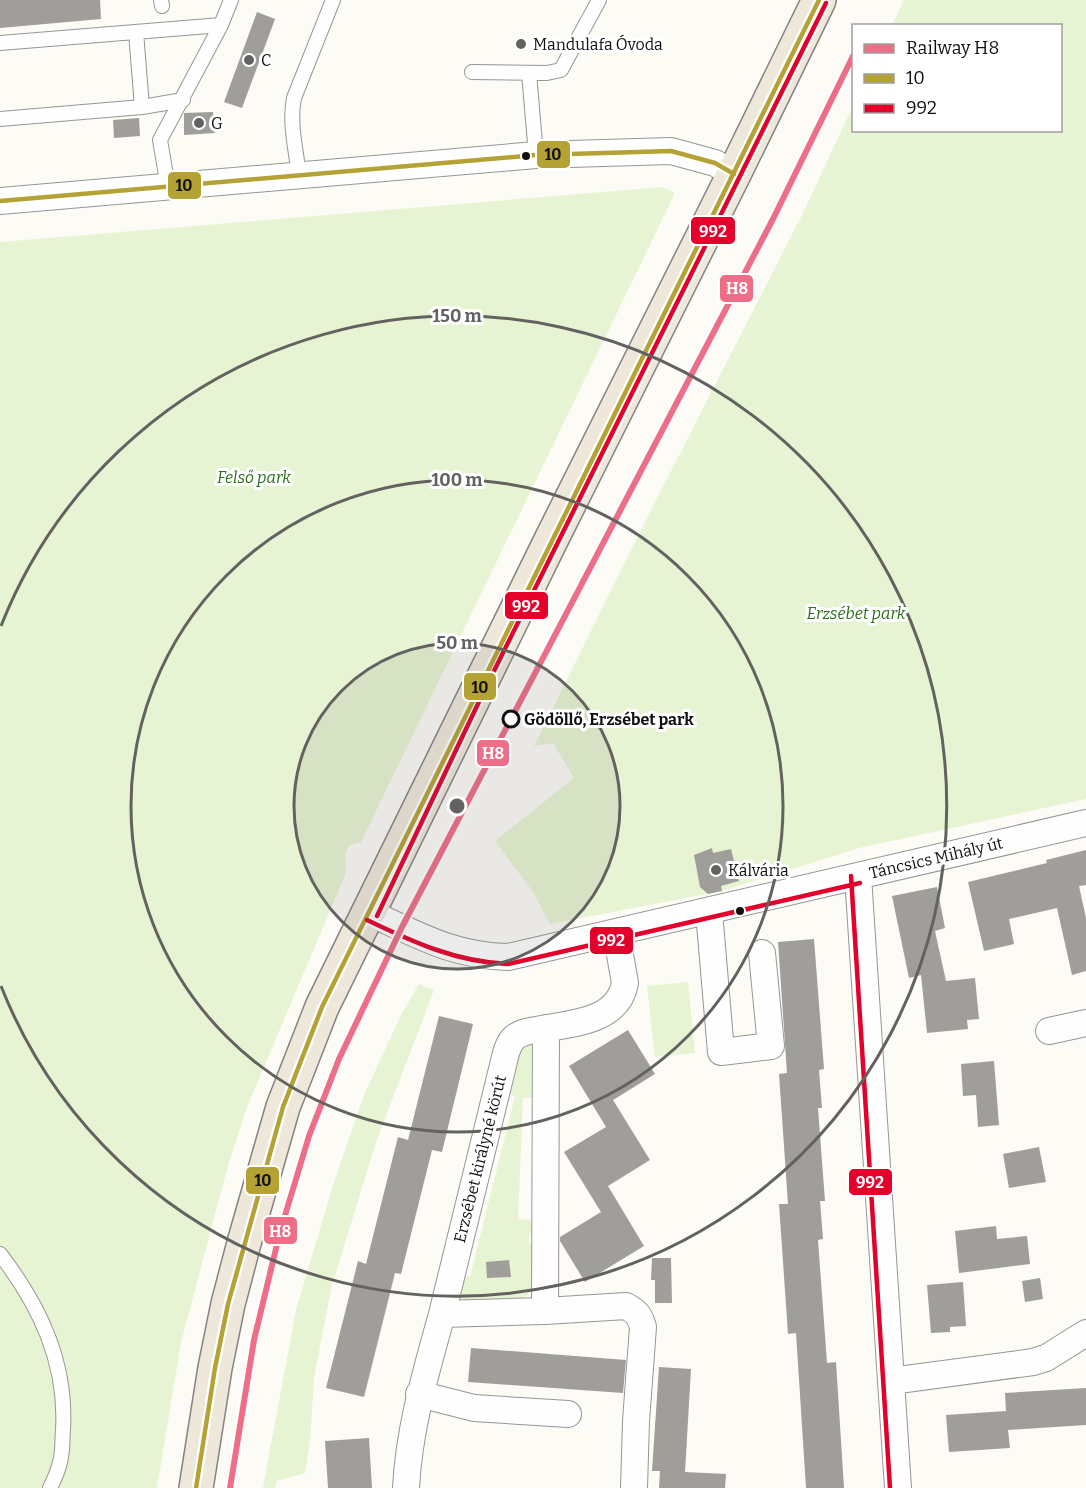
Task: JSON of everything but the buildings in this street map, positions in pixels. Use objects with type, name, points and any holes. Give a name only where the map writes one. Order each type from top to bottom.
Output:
[{"type":"main road","points":[[196,1488],[215,1368],[228,1304],[283,1107],[322,1007],[819,0]]},
{"type":"street","points":[[0,201],[536,155],[671,152],[715,164],[734,174]]},
{"type":"street","name":"Táncsics Mihály út","points":[[370,913],[451,949],[483,956],[508,957],[1086,823]]},
{"type":"street","points":[[858,876],[898,1488]]},
{"type":"street","points":[[709,912],[721,1052],[771,1046],[762,953]]},
{"type":"street","name":"Erzsébet királyné körút","points":[[406,1488],[408,1455],[419,1394],[442,1314],[506,1053],[513,1038],[517,1036],[597,1017],[608,1012],[620,1000],[625,983],[616,932]]},
{"type":"street","points":[[1049,1031],[1086,1023]]},
{"type":"street","points":[[545,1311],[546,1028]]},
{"type":"street","points":[[442,1314],[626,1306],[635,1311],[643,1327],[634,1488]]},
{"type":"street","points":[[891,1382],[1033,1362],[1046,1358],[1086,1333]]},
{"type":"street","points":[[419,1394],[474,1407],[568,1414]]},
{"type":"lane","points":[[168,187],[160,140],[183,100],[221,25],[231,0]]},
{"type":"lane","points":[[299,175],[292,108],[333,0]]},
{"type":"lane","points":[[472,72],[529,73],[561,70],[599,0]]},
{"type":"lane","points":[[0,43],[221,25]]},
{"type":"lane","points":[[136,32],[142,107]]},
{"type":"lane","points":[[529,73],[536,155]]},
{"type":"lane","points":[[0,119],[142,107],[183,100]]},
{"type":"lane","points":[[0,1254],[21,1281],[36,1308],[54,1351],[62,1392],[63,1422],[61,1461],[50,1488]]},
{"type":"green space","name":"Erzsébet park","points":[[904,0],[1086,0],[1086,799],[859,848],[722,891],[550,924],[533,892],[495,841],[574,778],[553,743],[534,746],[648,516],[803,213],[852,108],[852,132],[1062,132],[1062,24],[892,24]]},
{"type":"green space","name":"Felső park","points":[[662,187],[675,193],[361,842],[350,845],[345,853],[346,873],[247,1107],[227,1169],[181,1343],[157,1488],[0,1488],[0,242]]},
{"type":"green space","points":[[688,982],[695,1053],[655,1057],[647,986]]},
{"type":"green space","points":[[419,984],[434,990],[376,1142],[331,1289],[314,1378],[310,1442],[305,1473],[277,1481],[275,1488],[263,1488],[296,1310],[333,1185],[364,1095],[402,1013]]},
{"type":"green space","points":[[535,1043],[538,1071],[533,1071],[533,1081],[538,1081],[537,1098],[523,1098],[518,1219],[530,1220],[534,1225],[534,1232],[530,1233],[529,1243],[534,1244],[535,1266],[531,1289],[522,1299],[457,1301],[461,1275],[470,1277],[515,1096],[505,1093],[519,1046]]},
{"type":"rail line","name":"H8","points":[[230,1488],[254,1340],[280,1232],[309,1136],[339,1059],[402,927],[773,219],[852,58]]},
{"type":"transit line","name":"10","points":[[196,1488],[215,1368],[228,1304],[283,1107],[322,1007],[819,0]]},
{"type":"transit line","name":"992","points":[[377,916],[486,687],[826,3]]},
{"type":"transit line","name":"10","points":[[0,201],[536,155],[671,151],[715,163],[734,174]]},
{"type":"transit line","name":"992","points":[[851,876],[890,1488]]},
{"type":"transit line","name":"992","points":[[367,920],[435,950],[470,959],[508,964],[860,883]]},
{"type":"place","name":"Mandulafa Óvoda","points":[[521,44]]},
{"type":"place","name":"C","points":[[249,60]]},
{"type":"place","name":"G","points":[[199,123]]},
{"type":"place","name":"Gödöllő, Erzsébet park","points":[[511,719]]},
{"type":"place","name":"Kálvária","points":[[716,870]]}]
